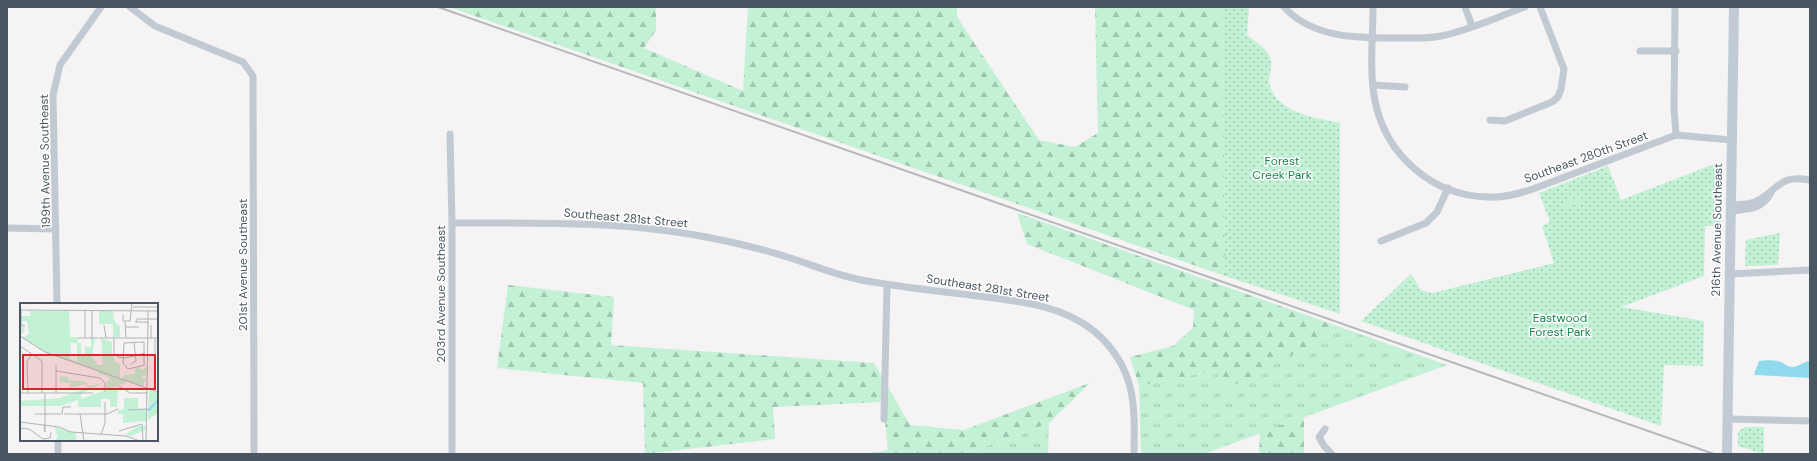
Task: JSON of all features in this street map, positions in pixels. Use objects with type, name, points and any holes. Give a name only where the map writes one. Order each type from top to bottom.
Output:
[{"type":"street","name":"199th Avenue Southeast","points":[[57,303],[53,95],[60,66],[101,7]]},
{"type":"street","name":"201st Avenue Southeast","points":[[130,7],[155,26],[243,62],[253,76],[254,454]]},
{"type":"street","points":[[1284,7],[1300,20],[1325,32],[1349,37],[1373,38],[1427,38],[1441,36],[1525,7]]},
{"type":"street","name":"Southeast 280th Street","points":[[1373,7],[1373,85],[1380,119],[1386,133],[1401,156],[1410,166],[1430,181],[1448,188],[1466,194],[1488,197],[1512,195],[1533,189],[1676,135],[1731,140]]},
{"type":"street","points":[[1465,7],[1472,26]]},
{"type":"street","points":[[1490,120],[1505,121],[1552,102],[1558,97],[1561,89],[1564,69],[1540,7]]},
{"type":"street","points":[[1676,7],[1674,110],[1676,135]]},
{"type":"street","name":"216th Avenue Southeast","points":[[1727,454],[1734,7]]},
{"type":"street","points":[[1640,51],[1676,51]]},
{"type":"street","points":[[1373,85],[1405,87]]},
{"type":"street","name":"203rd Avenue Southeast","points":[[450,134],[452,223],[452,454]]},
{"type":"street","points":[[1730,208],[1753,208],[1760,206],[1766,202],[1774,187],[1786,180],[1794,178],[1810,180]]},
{"type":"street","points":[[1381,241],[1426,223],[1435,215],[1448,188]]},
{"type":"street","name":"Southeast 281st Street","points":[[452,223],[558,223],[673,232],[746,246],[780,255],[850,278],[1038,305],[1066,314],[1084,324],[1114,352],[1128,378],[1135,408],[1134,454]]},
{"type":"street","points":[[7,228],[56,229]]},
{"type":"street","points":[[1730,274],[1810,270]]},
{"type":"street","points":[[884,419],[886,284]]},
{"type":"street","points":[[1728,419],[1810,421]]},
{"type":"street","points":[[1325,429],[1319,437],[1324,446],[1332,454]]},
{"type":"street","points":[[58,441],[58,454]]},
{"type":"green space","points":[[449,7],[656,7],[656,30],[644,48],[743,91],[748,7],[957,7],[957,17],[1039,140],[1075,147],[1098,133],[1095,7],[1223,7],[1225,276]]},
{"type":"green space","name":"Forest Creek Park","points":[[1223,7],[1249,7],[1247,35],[1264,48],[1270,57],[1271,67],[1269,84],[1274,95],[1281,102],[1299,113],[1340,123],[1340,314],[1225,276]]},
{"type":"green space","name":"Eastwood Forest Park","points":[[1712,165],[1722,165],[1721,225],[1705,226],[1704,276],[1621,307],[1704,321],[1703,366],[1664,365],[1661,426],[1361,321],[1411,274],[1421,290],[1432,293],[1554,263],[1542,226],[1550,222],[1539,193],[1608,166],[1621,200]]},
{"type":"green space","points":[[1581,196],[1583,202],[1564,209],[1562,203]]},
{"type":"green space","points":[[1017,213],[1343,328],[1223,391],[1216,370],[1139,386],[1130,357],[1173,346],[1193,328],[1194,310],[1027,244]]},
{"type":"green space","points":[[1780,233],[1778,265],[1745,266],[1746,240]]},
{"type":"green space","points":[[508,285],[614,297],[611,345],[874,363],[910,425],[964,430],[1090,383],[1049,423],[964,454],[865,454],[888,450],[883,402],[773,407],[775,439],[645,454],[643,383],[497,368]]},
{"type":"green space","points":[[1343,328],[1447,365],[1204,454],[1141,454],[1139,386],[1216,370],[1223,390]]},
{"type":"green space","points":[[1304,417],[1304,454],[1259,454],[1260,433]]},
{"type":"green space","points":[[1049,423],[1048,454],[964,454]]},
{"type":"green space","points":[[1745,427],[1764,427],[1764,454],[1738,446],[1738,432]]},
{"type":"water","points":[[1759,361],[1778,361],[1792,367],[1810,361],[1810,378],[1756,375],[1754,374]]},
{"type":"railway","points":[[438,7],[1714,454]]}]
